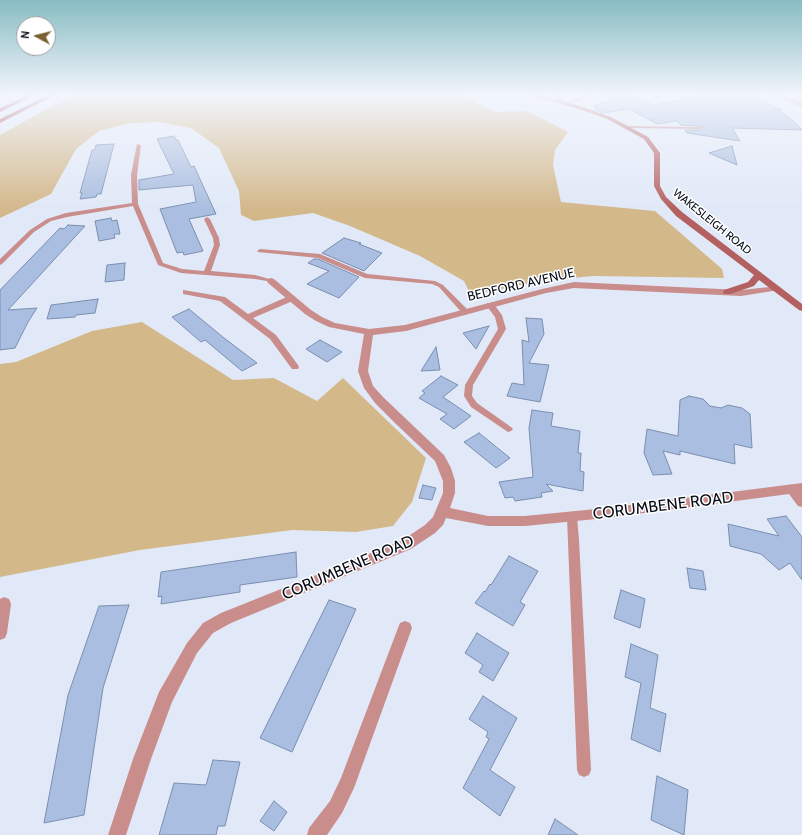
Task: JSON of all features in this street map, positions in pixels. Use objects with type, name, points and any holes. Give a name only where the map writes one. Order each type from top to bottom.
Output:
[{"type":"main road","name":"WAKESLEIGH ROAD","points":[[638,133],[646,138],[657,152],[657,186],[663,198],[679,214],[800,305]]},
{"type":"main road","points":[[727,292],[751,284],[759,275]]},
{"type":"street","name":"BEDFORD AVENUE","points":[[271,281],[308,312],[332,325],[369,332],[406,328],[490,305],[574,285],[740,293],[776,288]]},
{"type":"street","points":[[369,332],[363,371],[365,380],[369,388],[379,400],[440,458],[449,481],[450,493],[443,512]]},
{"type":"street","points":[[797,489],[802,502]]},
{"type":"street","name":"CORUMBENE ROAD","points":[[117,835],[142,759],[165,698],[192,648],[208,628],[226,618],[406,545],[430,530],[438,521],[443,512],[488,521],[507,522],[572,517],[797,489]]},
{"type":"street","points":[[0,633],[4,604]]},
{"type":"street","points":[[316,835],[336,807],[348,782],[405,628]]},
{"type":"lane","points":[[139,144],[134,175],[135,204],[160,264],[181,271],[255,277],[271,281]]},
{"type":"lane","points":[[0,263],[32,231],[49,220],[66,215],[135,204]]},
{"type":"lane","points":[[207,219],[216,238],[217,245],[207,273]]},
{"type":"lane","points":[[260,251],[320,256],[365,276],[433,282],[446,291],[466,312]]},
{"type":"lane","points":[[186,292],[222,299],[248,317],[274,338],[295,367]]},
{"type":"lane","points":[[248,317],[292,298]]},
{"type":"lane","points":[[490,305],[499,317],[502,329],[468,385],[468,396],[474,405],[508,429]]},
{"type":"lane","points":[[572,517],[584,770]]},
{"type":"shaded area","points":[[4,133],[96,133],[76,149],[51,194],[0,218],[0,135]]},
{"type":"shaded area","points":[[198,133],[567,133],[555,150],[553,165],[561,202],[655,211],[722,269],[724,278],[593,276],[541,281],[471,295],[464,281],[420,256],[350,226],[313,213],[254,221],[241,215],[239,191],[219,148]]},
{"type":"shaded area","points":[[142,322],[233,380],[274,378],[317,401],[343,378],[426,458],[412,502],[393,526],[356,532],[292,530],[140,550],[0,577],[0,364],[16,362],[92,331]]},
{"type":"building","points":[[687,133],[735,133],[740,141]]},
{"type":"building","points":[[174,136],[176,140],[178,140],[191,167],[194,166],[216,214],[189,219],[203,251],[184,255],[183,252],[177,253],[160,209],[196,202],[193,185],[139,190],[139,180],[174,174],[157,139]]},
{"type":"building","points":[[114,144],[101,194],[97,194],[96,197],[80,199],[82,193],[80,193],[92,150],[95,150],[96,145]]},
{"type":"building","points":[[732,146],[737,165],[709,153]]},
{"type":"building","points":[[111,218],[112,221],[117,220],[120,234],[114,234],[115,238],[99,241],[95,221]]},
{"type":"building","points":[[68,225],[85,226],[8,310],[37,308],[15,348],[0,350],[0,290],[60,228],[64,229]]},
{"type":"building","points":[[344,238],[361,243],[359,244],[382,253],[364,271],[322,253]]},
{"type":"building","points":[[314,259],[318,259],[359,277],[339,298],[307,284],[329,271],[308,263]]},
{"type":"building","points":[[125,263],[124,280],[105,282],[107,265]]},
{"type":"building","points":[[98,299],[95,313],[76,315],[75,317],[47,319],[51,305]]},
{"type":"building","points":[[189,309],[257,363],[242,371],[205,340],[201,342],[172,317]]},
{"type":"building","points":[[526,318],[542,319],[544,334],[529,363],[549,365],[540,402],[507,396],[512,383],[524,385],[522,340],[529,342]]},
{"type":"building","points":[[489,326],[476,349],[463,333]]},
{"type":"building","points":[[320,340],[342,352],[327,362],[306,349]]},
{"type":"building","points":[[436,347],[440,370],[421,371]]},
{"type":"building","points":[[441,376],[458,385],[443,397],[471,416],[454,429],[440,419],[447,414],[419,398],[425,393],[422,391]]},
{"type":"building","points":[[689,396],[703,399],[710,406],[721,408],[728,405],[742,408],[750,414],[752,448],[734,444],[735,464],[680,451],[680,455],[663,451],[672,474],[653,475],[644,453],[647,429],[678,436],[680,400]]},
{"type":"building","points":[[532,410],[553,413],[551,426],[580,431],[578,453],[581,453],[580,471],[584,472],[583,491],[546,484],[553,491],[541,493],[542,497],[515,501],[513,497],[505,498],[499,482],[533,477],[529,428]]},
{"type":"building","points":[[479,433],[510,458],[496,468],[464,442]]},
{"type":"building","points":[[423,485],[436,488],[432,500],[419,498]]},
{"type":"building","points":[[786,516],[802,537],[802,580],[790,563],[779,570],[761,554],[730,546],[728,524],[779,536],[767,519]]},
{"type":"building","points":[[296,552],[297,577],[240,585],[240,592],[161,604],[162,596],[158,597],[161,572]]},
{"type":"building","points":[[509,556],[538,571],[520,602],[525,605],[513,626],[475,603],[490,584],[491,585]]},
{"type":"building","points":[[687,568],[703,571],[706,590],[690,588]]},
{"type":"building","points":[[621,590],[645,599],[640,628],[614,618]]},
{"type":"building","points":[[329,600],[356,609],[292,752],[260,738]]},
{"type":"building","points":[[129,605],[103,688],[84,815],[44,823],[68,695],[99,606]]},
{"type":"building","points":[[477,633],[509,653],[493,681],[479,672],[483,665],[465,653]]},
{"type":"building","points":[[631,644],[658,655],[650,708],[666,714],[660,752],[631,739],[641,683],[625,677]]},
{"type":"building","points":[[483,696],[517,718],[490,770],[515,787],[500,816],[463,788],[489,739],[486,737],[488,732],[469,719]]},
{"type":"building","points":[[213,760],[240,762],[225,826],[218,826],[216,835],[159,835],[174,783],[206,785]]},
{"type":"building","points":[[657,776],[688,790],[684,835],[651,820]]},
{"type":"building","points":[[274,801],[287,812],[274,831],[260,821]]},
{"type":"building","points":[[555,819],[578,835],[548,835]]}]
